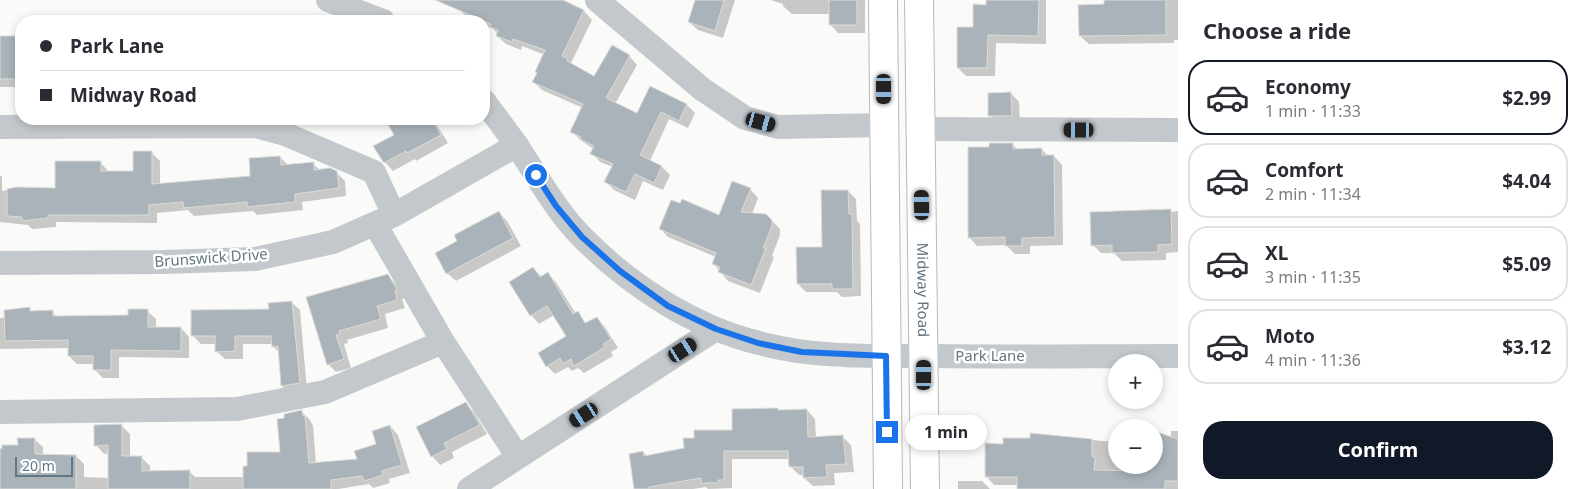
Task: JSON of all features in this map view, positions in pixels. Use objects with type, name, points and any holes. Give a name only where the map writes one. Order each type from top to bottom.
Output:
[{"type":"main road","points":[[883,0],[888,489]]},
{"type":"main road","name":"Midway Road","points":[[919,0],[925,489]]},
{"type":"street","points":[[328,0],[367,15]]},
{"type":"street","points":[[597,0],[702,89],[745,118],[778,127],[884,125]]},
{"type":"street","name":"Park Lane","points":[[490,109],[517,145],[556,206],[582,237],[620,271],[668,306],[716,329],[758,343],[802,352],[886,356],[1178,356]]},
{"type":"street","points":[[0,127],[256,126],[285,134],[374,172],[385,219],[443,342],[518,458]]},
{"type":"street","points":[[920,129],[1178,130]]},
{"type":"street","name":"Brunswick Drive","points":[[0,263],[163,262],[255,258],[333,242],[385,219],[517,145]]},
{"type":"street","points":[[469,489],[716,329]]},
{"type":"street","points":[[0,412],[237,410],[325,392],[443,342]]},
{"type":"building","points":[[435,0],[563,0],[584,10],[562,56],[568,59],[567,61],[594,76],[612,45],[630,55],[606,98],[637,113],[650,86],[687,104],[679,121],[661,112],[640,155],[662,166],[654,183],[635,174],[626,192],[604,182],[613,164],[590,154],[594,146],[570,132],[583,104],[532,82],[545,50],[513,39],[512,42],[496,36],[498,30],[490,27],[490,15],[470,15]]},
{"type":"building","points":[[695,0],[724,0],[715,31],[688,22]]},
{"type":"building","points":[[829,0],[857,0],[857,25],[829,25]]},
{"type":"building","points":[[986,0],[1039,0],[1038,36],[988,35],[987,68],[957,68],[957,27],[973,27],[973,4],[986,5]]},
{"type":"building","points":[[1104,0],[1166,0],[1166,35],[1079,36],[1078,5],[1104,4]]},
{"type":"building","points":[[0,36],[15,36],[15,79],[0,79]]},
{"type":"building","points":[[1011,92],[1012,116],[988,116],[988,93]]},
{"type":"building","points":[[388,125],[435,125],[441,135],[384,163],[373,146],[394,135]]},
{"type":"building","points":[[989,143],[1013,143],[1013,149],[1042,148],[1042,155],[1054,155],[1055,237],[1022,238],[1022,246],[1005,246],[1005,237],[968,238],[968,147],[989,147]]},
{"type":"building","points":[[133,151],[152,151],[152,184],[250,176],[249,158],[280,156],[281,165],[314,162],[314,170],[330,168],[337,171],[339,188],[295,194],[295,202],[247,207],[247,202],[184,208],[183,202],[149,205],[149,215],[48,215],[48,218],[22,221],[22,217],[7,216],[7,189],[17,187],[55,188],[55,161],[101,161],[101,171],[133,171]]},
{"type":"building","points":[[732,181],[751,188],[741,212],[766,214],[772,220],[772,226],[763,248],[766,248],[751,285],[718,272],[720,267],[712,264],[716,253],[659,229],[671,200],[680,203],[682,199],[719,215]]},
{"type":"building","points":[[821,190],[848,190],[849,214],[852,214],[853,289],[832,289],[832,284],[797,284],[796,247],[822,247]]},
{"type":"building","points":[[1171,209],[1172,244],[1158,245],[1158,252],[1112,253],[1112,245],[1091,246],[1090,212]]},
{"type":"building","points":[[499,211],[513,238],[446,274],[435,253],[457,241],[454,235]]},
{"type":"building","points":[[533,267],[540,277],[548,272],[573,314],[578,311],[585,323],[597,317],[611,339],[603,344],[605,347],[574,366],[571,359],[563,364],[560,358],[546,367],[538,353],[566,336],[547,306],[530,316],[509,282]]},
{"type":"building","points":[[388,274],[397,290],[395,291],[397,300],[377,306],[381,319],[339,331],[340,334],[336,335],[344,359],[327,365],[306,297]]},
{"type":"building","points":[[292,301],[300,383],[281,386],[278,346],[272,347],[271,336],[235,336],[235,351],[215,352],[215,336],[191,336],[191,310],[269,309],[268,303]]},
{"type":"building","points":[[30,307],[30,311],[53,310],[53,316],[128,315],[128,309],[148,309],[148,327],[181,327],[181,351],[111,350],[111,370],[93,370],[93,356],[68,356],[68,340],[5,341],[4,310]]},
{"type":"building","points":[[466,402],[480,425],[444,443],[447,449],[431,457],[416,427]]},
{"type":"building","points":[[778,408],[778,410],[807,409],[808,437],[843,435],[846,464],[826,465],[827,477],[803,478],[803,467],[789,467],[788,451],[724,451],[724,480],[718,480],[718,483],[701,483],[701,478],[649,487],[649,489],[634,489],[629,454],[643,451],[644,456],[684,448],[683,438],[694,438],[694,430],[732,430],[732,409]]},
{"type":"building","points":[[302,410],[303,416],[305,416],[309,463],[357,459],[354,451],[376,444],[372,431],[390,425],[402,465],[381,471],[383,475],[364,481],[362,476],[331,480],[331,489],[243,489],[243,466],[247,466],[247,452],[280,452],[277,419],[284,418],[284,414]]},
{"type":"building","points":[[122,424],[122,456],[142,456],[142,471],[190,470],[190,489],[108,489],[108,445],[94,446],[94,425]]},
{"type":"building","points":[[1030,433],[1092,439],[1092,456],[1095,457],[1094,470],[1108,470],[1108,474],[1163,474],[1163,434],[1178,439],[1178,481],[1165,481],[1165,489],[1017,489],[1017,477],[985,477],[985,443],[1003,444],[1003,438],[1030,438]]},
{"type":"building","points":[[17,438],[35,438],[35,454],[76,455],[76,489],[0,489],[0,449],[2,449],[2,445],[18,445]]},
{"type":"route","points":[[536,175],[556,206],[582,237],[620,271],[668,306],[716,329],[758,343],[802,352],[886,356],[887,432]]}]
